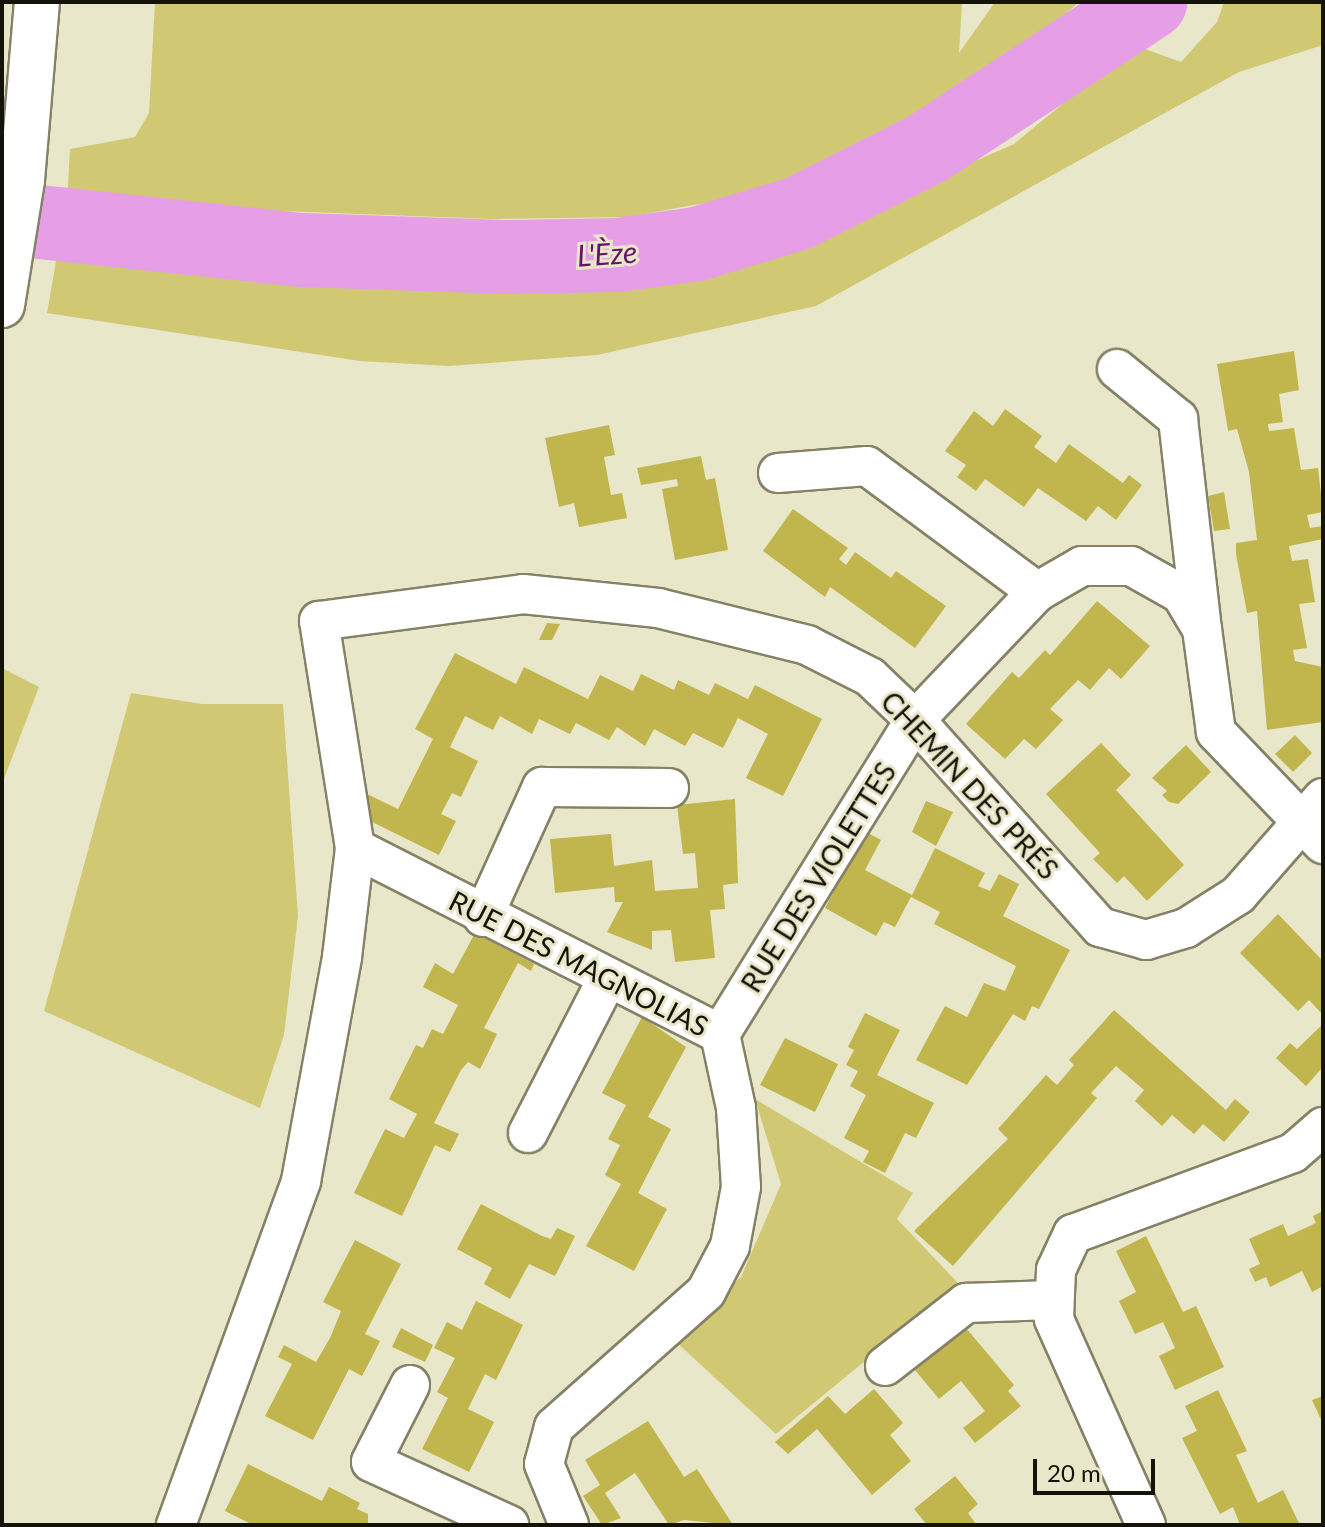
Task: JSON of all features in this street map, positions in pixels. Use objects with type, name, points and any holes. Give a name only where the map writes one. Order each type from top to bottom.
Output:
[{"type":"main road","points":[[2,305],[36,22]]},
{"type":"street","points":[[1117,369],[1178,419],[1216,732],[1316,822]]},
{"type":"street","points":[[778,473],[867,466],[1037,592]]},
{"type":"street","name":"RUE DES VIOLETTES","points":[[720,1034],[915,720],[1037,592],[1082,566],[1131,566],[1181,594],[1202,629]]},
{"type":"street","name":"CHEMIN DES PRÉS","points":[[355,848],[319,621],[523,594],[658,608],[807,645],[870,677],[915,720],[1100,927],[1146,940],[1186,928],[1238,895],[1316,822]]},
{"type":"street","points":[[483,917],[542,787],[669,788]]},
{"type":"street","points":[[176,1525],[301,1181],[342,957],[355,848]]},
{"type":"street","name":"RUE DES MAGNOLIAS","points":[[355,848],[483,917],[720,1034],[736,1108],[741,1187],[730,1246],[706,1292],[554,1427],[544,1464],[569,1525]]},
{"type":"street","points":[[528,1133],[607,979]]},
{"type":"street","points":[[1146,1525],[1054,1319],[1052,1300],[1056,1270],[1073,1234],[1293,1153],[1323,1127]]},
{"type":"street","points":[[885,1366],[966,1303],[1052,1300]]},
{"type":"street","points":[[410,1385],[371,1462],[509,1525]]},
{"type":"shaded area","points":[[155,2],[962,2],[959,53],[995,2],[1079,2],[933,133],[875,163],[771,191],[628,217],[491,219],[67,203],[70,149],[135,137],[149,113]]},
{"type":"shaded area","points":[[1224,2],[1323,2],[1323,45],[1239,72],[816,306],[597,355],[449,366],[360,361],[47,313],[59,244],[508,280],[663,274],[829,225],[1014,144],[1134,45],[1181,62],[1217,22]]},
{"type":"shaded area","points":[[2,668],[39,687],[2,784]]},
{"type":"shaded area","points":[[131,693],[202,704],[283,704],[298,916],[284,1035],[260,1108],[44,1011]]},
{"type":"shaded area","points":[[755,1099],[913,1193],[897,1219],[959,1284],[776,1434],[674,1340],[741,1277],[781,1184]]},
{"type":"building","points":[[1294,351],[1299,390],[1279,394],[1283,422],[1268,424],[1269,431],[1294,428],[1301,470],[1318,468],[1323,512],[1307,515],[1310,528],[1323,526],[1323,539],[1289,546],[1292,561],[1308,559],[1315,602],[1299,604],[1307,648],[1293,650],[1295,661],[1323,667],[1323,722],[1267,730],[1257,611],[1247,613],[1236,554],[1236,543],[1257,540],[1249,472],[1237,429],[1228,431],[1217,364]]},
{"type":"building","points":[[1005,409],[1042,436],[1034,447],[1056,463],[1069,444],[1123,483],[1129,475],[1142,485],[1116,520],[1098,506],[1086,521],[1038,488],[1024,507],[985,479],[976,491],[957,477],[966,465],[945,451],[974,411],[993,426]]},
{"type":"building","points":[[609,425],[615,455],[604,457],[611,495],[622,493],[627,518],[579,527],[574,503],[559,507],[545,438]]},
{"type":"building","points":[[701,456],[706,480],[715,478],[728,550],[675,560],[662,489],[678,486],[677,479],[641,485],[637,468]]},
{"type":"building","points":[[1224,492],[1230,529],[1214,531],[1208,496]]},
{"type":"building","points":[[793,509],[848,548],[839,559],[846,565],[855,552],[891,578],[896,571],[946,606],[915,648],[830,587],[825,597],[763,551]]},
{"type":"building","points":[[1097,601],[1150,646],[1121,679],[1109,668],[1090,690],[1078,680],[1050,709],[1063,720],[1036,749],[1024,739],[1005,759],[966,724],[1012,672],[1019,678],[1045,650],[1050,655]]},
{"type":"building","points":[[547,623],[560,624],[552,640],[539,640]]},
{"type":"building","points":[[455,653],[516,684],[524,667],[588,699],[600,675],[633,691],[641,674],[674,690],[678,680],[709,695],[715,683],[748,699],[755,685],[822,719],[783,796],[746,778],[768,734],[738,718],[723,748],[693,733],[685,746],[654,729],[645,746],[617,727],[609,740],[576,723],[570,734],[539,719],[532,734],[500,716],[493,730],[465,716],[450,747],[478,761],[461,797],[452,793],[441,814],[456,821],[439,855],[372,822],[367,794],[398,809],[433,739],[415,729]]},
{"type":"building","points":[[1295,735],[1312,753],[1293,772],[1275,754]]},
{"type":"building","points":[[1101,743],[1131,775],[1116,790],[1184,865],[1147,901],[1124,876],[1117,883],[1093,859],[1100,853],[1046,794]]},
{"type":"building","points":[[1186,745],[1211,772],[1178,804],[1169,802],[1162,795],[1167,791],[1152,778]]},
{"type":"building","points":[[735,799],[738,883],[723,885],[725,909],[710,910],[715,958],[675,962],[671,930],[652,931],[652,950],[607,932],[623,902],[615,902],[614,887],[555,893],[550,839],[611,834],[614,866],[652,860],[655,891],[698,888],[695,853],[683,854],[677,805]]},
{"type":"building","points":[[926,801],[953,812],[936,846],[912,832]]},
{"type":"building","points":[[866,832],[881,840],[865,870],[912,895],[895,927],[884,922],[876,936],[825,908]]},
{"type":"building","points":[[935,848],[985,873],[978,886],[990,891],[999,874],[1019,884],[1003,916],[1070,950],[1039,1009],[1032,1006],[1025,1021],[1013,1014],[967,1085],[916,1060],[945,1006],[967,1017],[984,983],[1005,991],[1016,966],[934,924],[940,912],[911,897]]},
{"type":"building","points":[[1278,914],[1323,961],[1323,1015],[1309,1000],[1298,1011],[1240,953]]},
{"type":"building","points":[[475,933],[534,964],[531,971],[518,963],[484,1028],[497,1034],[480,1069],[468,1062],[461,1070],[434,1123],[459,1134],[450,1152],[435,1145],[402,1216],[354,1193],[385,1129],[404,1138],[417,1114],[389,1099],[416,1045],[423,1048],[432,1029],[443,1034],[458,1005],[423,987],[435,963],[453,974]]},
{"type":"building","points":[[1114,1010],[1226,1110],[1235,1099],[1250,1112],[1224,1142],[1203,1124],[1194,1134],[1172,1115],[1162,1126],[1135,1101],[1144,1090],[1116,1066],[1091,1093],[1097,1098],[953,1266],[914,1231],[1008,1139],[998,1129],[1046,1075],[1057,1085],[1074,1065],[1069,1060]]},
{"type":"building","points":[[865,1013],[900,1030],[877,1075],[934,1103],[916,1138],[905,1133],[885,1173],[863,1162],[869,1151],[844,1138],[866,1095],[850,1086],[858,1071],[846,1065],[854,1050],[848,1047]]},
{"type":"building","points":[[642,1017],[686,1047],[648,1117],[671,1129],[638,1193],[667,1209],[634,1271],[586,1246],[621,1184],[605,1175],[620,1145],[608,1139],[626,1105],[602,1093]]},
{"type":"building","points":[[1323,1024],[1323,1067],[1306,1086],[1276,1058],[1290,1043],[1297,1049]]},
{"type":"building","points":[[785,1038],[838,1064],[815,1112],[760,1085]]},
{"type":"building","points":[[481,1204],[542,1236],[551,1239],[557,1228],[575,1236],[555,1276],[529,1264],[510,1299],[484,1284],[492,1268],[457,1249]]},
{"type":"building","points":[[1323,1211],[1323,1286],[1312,1292],[1302,1271],[1270,1287],[1266,1277],[1255,1282],[1249,1269],[1260,1264],[1249,1239],[1283,1224],[1288,1236],[1316,1223],[1313,1216]]},
{"type":"building","points":[[1146,1236],[1183,1312],[1196,1306],[1224,1367],[1175,1390],[1159,1356],[1175,1348],[1163,1322],[1135,1334],[1119,1301],[1136,1292],[1116,1251]]},
{"type":"building","points":[[355,1240],[401,1264],[365,1334],[380,1341],[371,1359],[362,1376],[349,1369],[313,1440],[265,1416],[292,1364],[278,1357],[284,1345],[316,1362],[330,1338],[341,1311],[323,1302]]},
{"type":"building","points":[[476,1301],[523,1325],[496,1380],[485,1374],[468,1409],[494,1422],[469,1472],[422,1449],[448,1398],[437,1392],[455,1358],[434,1348],[447,1322],[462,1330]]},
{"type":"building","points":[[401,1328],[433,1345],[425,1362],[392,1347]]},
{"type":"building","points":[[966,1328],[1014,1385],[1008,1391],[1021,1406],[975,1443],[963,1428],[985,1411],[961,1381],[939,1399],[915,1370]]},
{"type":"building","points":[[874,1389],[903,1423],[890,1435],[911,1461],[872,1495],[817,1429],[788,1454],[775,1442],[828,1396],[845,1414]]},
{"type":"building","points":[[1218,1390],[1247,1451],[1236,1455],[1258,1503],[1283,1490],[1300,1525],[1240,1525],[1233,1507],[1220,1514],[1182,1438],[1197,1431],[1185,1406]]},
{"type":"building","points":[[1323,1396],[1323,1424],[1312,1400]]},
{"type":"building","points":[[648,1421],[684,1477],[697,1469],[733,1525],[684,1520],[669,1525],[635,1473],[605,1493],[621,1518],[602,1525],[583,1496],[600,1485],[585,1460]]},
{"type":"building","points":[[248,1464],[322,1501],[329,1487],[343,1494],[360,1503],[357,1509],[368,1514],[368,1525],[253,1525],[225,1511]]},
{"type":"building","points":[[955,1476],[978,1504],[968,1513],[977,1525],[927,1525],[914,1509]]},
{"type":"waterway","points":[[1089,2],[1113,26]]},
{"type":"waterway","name":"L'Èze","points":[[2,218],[303,250],[506,257],[618,255],[697,244],[799,213],[928,148],[1150,2]]}]
